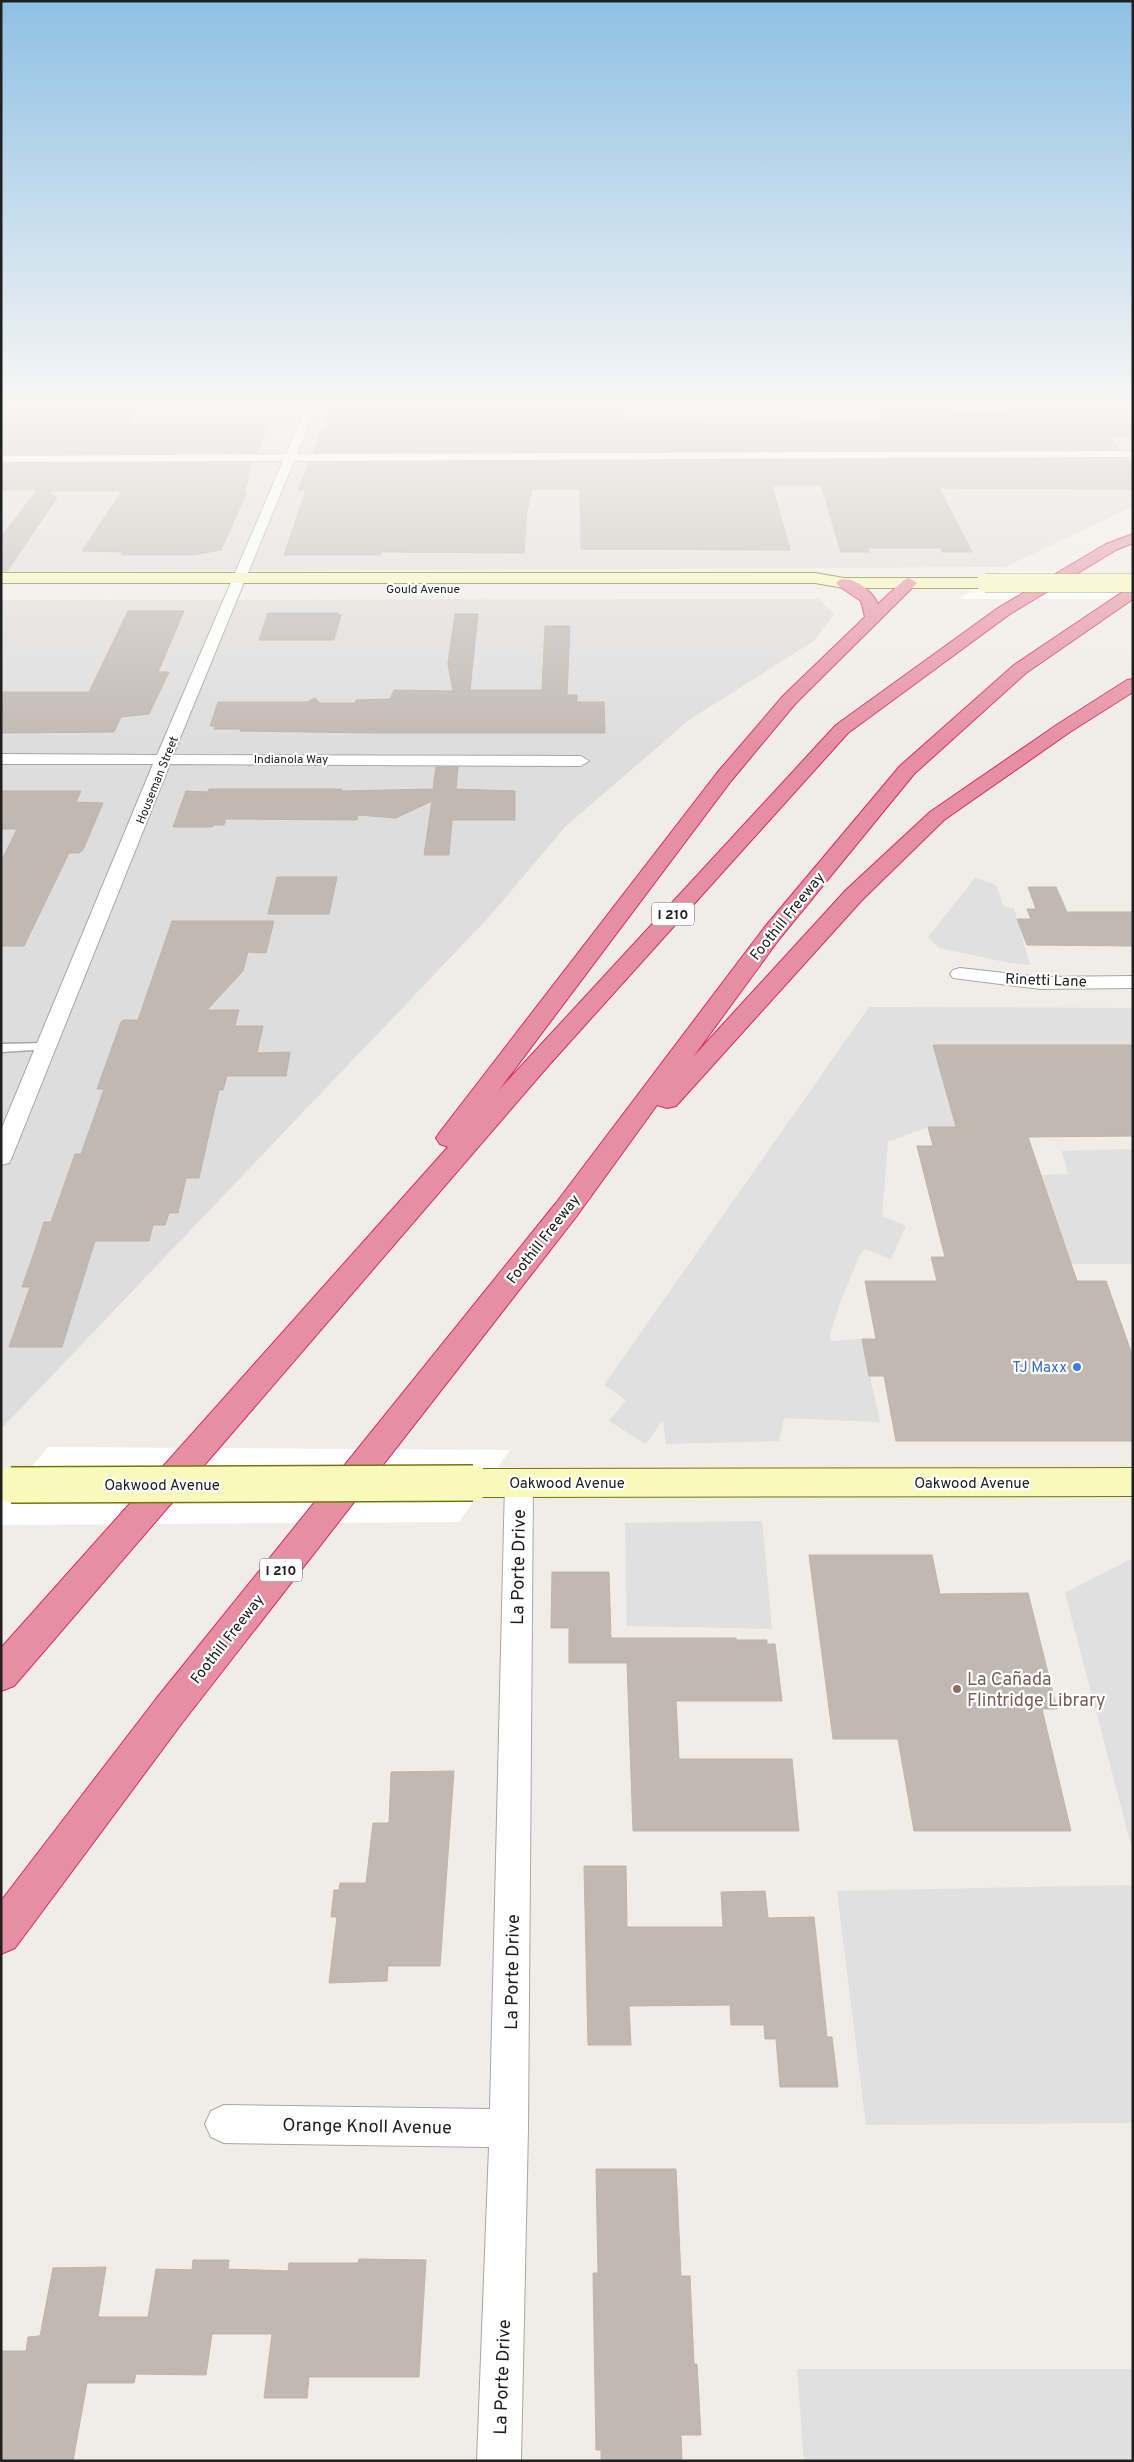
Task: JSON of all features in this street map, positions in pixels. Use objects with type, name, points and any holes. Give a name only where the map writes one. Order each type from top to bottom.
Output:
[{"type":"highway","name":"I 210","points":[[1,1674],[276,1363],[540,1059],[842,729],[1004,611],[1111,547],[1133,538]]},
{"type":"highway","points":[[844,583],[864,593],[872,602],[873,619]]},
{"type":"highway","points":[[276,1363],[724,777],[789,700],[909,583]]},
{"type":"highway","name":"Foothill Freeway","points":[[1,1934],[169,1711],[566,1210],[772,933],[907,770],[1020,669],[1133,592]]},
{"type":"highway","points":[[566,1210],[854,895],[937,816],[1064,728],[1133,684]]},
{"type":"street","name":"Houseman Street","points":[[1,1157],[8,1122],[47,1047],[263,519]]},
{"type":"street","name":"Gould Avenue","points":[[1,578],[235,583],[816,589],[844,583],[1133,583]]},
{"type":"street","name":"Gould Avenue","points":[[1,591],[235,583]]},
{"type":"street","name":"Indianola Way","points":[[1,759],[581,761]]},
{"type":"street","name":"Rinetti Lane","points":[[960,974],[1041,982],[1133,982]]},
{"type":"street","name":"Oakwood Avenue","points":[[6,1485],[1133,1482]]},
{"type":"street","name":"La Porte Drive","points":[[499,2461],[509,2128],[519,1483]]},
{"type":"street","name":"Orange Knoll Avenue","points":[[224,2124],[509,2128]]},
{"type":"lane","points":[[1,1048],[47,1047]]},
{"type":"shaded area","points":[[1,519],[1106,519],[1005,567],[1,572]]},
{"type":"shaded area","points":[[819,599],[834,614],[814,641],[689,720],[565,827],[489,917],[1,1429],[1,600]]},
{"type":"shaded area","points":[[975,878],[996,885],[1004,907],[1014,908],[1030,965],[1010,963],[939,948],[928,937]]},
{"type":"shaded area","points":[[869,1007],[1133,1008],[1133,1045],[933,1045],[956,1127],[928,1127],[888,1142],[882,1216],[906,1226],[891,1259],[865,1249],[859,1257],[841,1300],[830,1334],[831,1341],[862,1339],[880,1422],[784,1418],[779,1441],[666,1444],[663,1420],[646,1444],[609,1421],[626,1400],[604,1385]]},
{"type":"shaded area","points":[[1133,1149],[1133,1264],[1071,1264],[1042,1175],[1068,1174],[1062,1151]]},
{"type":"shaded area","points":[[762,1521],[772,1629],[627,1626],[625,1523]]},
{"type":"shaded area","points":[[1131,1559],[1133,1565],[1133,1852],[1065,1593]]},
{"type":"shaded area","points":[[1133,1885],[1133,2123],[866,2125],[837,1891]]},
{"type":"shaded area","points":[[797,2369],[1133,2369],[1133,2461],[804,2461]]},
{"type":"pier","points":[[1000,572],[1133,573],[1133,599],[959,599]]},
{"type":"pier","points":[[48,1447],[510,1450],[459,1522],[1,1525],[1,1503]]},
{"type":"building","points":[[15,519],[43,519],[7,571],[1,571],[1,537]]},
{"type":"building","points":[[103,519],[235,519],[221,550],[193,555],[121,555],[123,552],[82,551]]},
{"type":"building","points":[[296,519],[526,519],[524,553],[381,552],[380,555],[284,555]]},
{"type":"building","points":[[580,519],[781,519],[790,550],[581,549]]},
{"type":"building","points":[[831,519],[955,519],[972,552],[942,552],[940,548],[867,548],[869,552],[841,552]]},
{"type":"building","points":[[128,611],[184,611],[158,672],[169,672],[149,714],[121,717],[114,732],[1,733],[1,692],[89,692]]},
{"type":"building","points":[[268,613],[339,613],[338,615],[341,615],[334,640],[259,640]]},
{"type":"building","points":[[455,614],[478,614],[470,690],[542,690],[545,626],[570,626],[567,695],[577,695],[577,702],[604,702],[605,733],[240,731],[241,729],[214,729],[215,726],[210,726],[218,702],[307,702],[315,698],[320,703],[355,703],[356,700],[390,699],[394,690],[453,691],[448,664]]},
{"type":"building","points":[[436,767],[458,767],[456,789],[515,791],[515,820],[452,820],[449,855],[424,855],[432,801],[396,818],[358,815],[357,820],[226,819],[224,825],[213,825],[212,827],[173,827],[186,791],[208,792],[209,789],[342,789],[341,791],[433,789]]},
{"type":"building","points":[[1,791],[81,791],[76,802],[103,803],[83,850],[79,853],[69,853],[24,946],[1,946],[1,862],[17,829],[1,829]]},
{"type":"building","points":[[277,877],[337,877],[329,914],[268,914]]},
{"type":"building","points":[[1028,887],[1056,887],[1067,912],[1133,912],[1133,946],[1027,945],[1017,919],[1031,919],[1027,909],[1036,909]]},
{"type":"building","points":[[172,921],[274,921],[266,953],[248,952],[243,971],[207,1010],[239,1010],[235,1026],[263,1026],[257,1053],[290,1052],[286,1076],[227,1076],[223,1090],[219,1090],[199,1178],[186,1178],[178,1213],[169,1213],[165,1225],[153,1225],[149,1241],[95,1241],[62,1347],[9,1347],[30,1287],[22,1287],[44,1222],[51,1222],[75,1154],[81,1154],[104,1089],[97,1089],[121,1022],[123,1020],[138,1020]]},
{"type":"building","points":[[933,1045],[1133,1045],[1133,1136],[1028,1137],[1077,1281],[1106,1281],[1133,1357],[1133,1441],[896,1441],[884,1376],[869,1376],[862,1339],[876,1339],[865,1281],[937,1281],[931,1257],[945,1257],[917,1146],[933,1146],[928,1127],[956,1127]]},
{"type":"building","points":[[809,1555],[932,1555],[940,1594],[1028,1593],[1057,1709],[1042,1709],[1071,1831],[914,1831],[898,1739],[833,1739]]},
{"type":"building","points":[[552,1572],[609,1572],[611,1638],[736,1638],[736,1640],[767,1640],[767,1644],[775,1644],[782,1701],[676,1701],[679,1759],[792,1759],[799,1831],[633,1831],[627,1663],[569,1663],[569,1628],[551,1628]]},
{"type":"building","points":[[454,1771],[440,1966],[388,1966],[387,1981],[329,1983],[337,1917],[331,1917],[334,1890],[339,1890],[340,1883],[366,1883],[373,1823],[389,1823],[391,1772]]},
{"type":"building","points":[[584,1866],[626,1866],[627,1927],[723,1927],[721,1892],[765,1891],[768,1918],[814,1917],[827,2037],[832,2037],[838,2087],[780,2087],[776,2039],[765,2039],[764,2025],[731,2025],[730,2005],[629,2006],[631,2045],[588,2045]]},
{"type":"building","points":[[596,2169],[676,2169],[681,2276],[690,2276],[694,2364],[697,2364],[701,2435],[681,2435],[682,2461],[601,2461],[601,2450],[596,2450],[593,2273],[598,2273]]},
{"type":"building","points":[[359,2259],[426,2260],[419,2377],[309,2377],[307,2398],[264,2398],[272,2334],[212,2334],[206,2375],[136,2374],[134,2383],[87,2383],[73,2461],[1,2461],[1,2351],[26,2351],[28,2337],[40,2336],[53,2268],[106,2267],[98,2317],[148,2317],[156,2269],[192,2270],[193,2260],[229,2260],[228,2269],[288,2271],[289,2263],[358,2263]]},
{"type":"place","name":"TJ Maxx","points":[[1077,1367]]},
{"type":"place","name":"La Cañada Flintridge Library","points":[[957,1689]]}]
